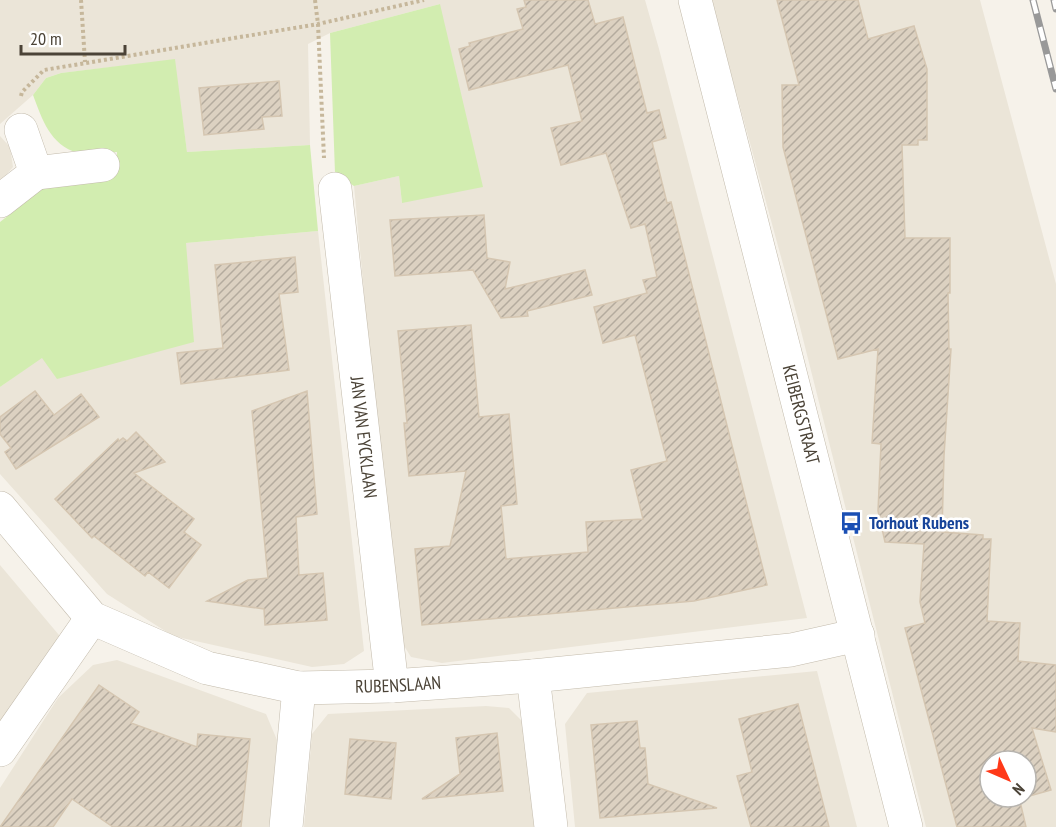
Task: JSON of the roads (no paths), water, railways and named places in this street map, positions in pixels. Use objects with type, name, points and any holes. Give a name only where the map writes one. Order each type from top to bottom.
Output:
[{"type":"street","name":"KEIBERGSTRAAT","points":[[695,0],[906,827]]},
{"type":"street","points":[[21,130],[36,172]]},
{"type":"street","points":[[0,201],[36,172],[103,165]]},
{"type":"street","name":"JAN VAN EYCKLAAN","points":[[335,189],[392,686]]},
{"type":"street","name":"RUBENSLAAN","points":[[0,508],[92,618],[207,668],[299,688],[392,686],[533,676],[791,650],[858,635]]},
{"type":"street","points":[[0,750],[92,618]]},
{"type":"street","points":[[533,676],[551,827]]},
{"type":"street","points":[[286,827],[299,688]]},
{"type":"railway","points":[[1033,0],[1056,89]]},
{"type":"railway","points":[[1054,0],[1056,9]]},
{"type":"place","name":"Torhout Rubens","points":[[851,523]]}]
